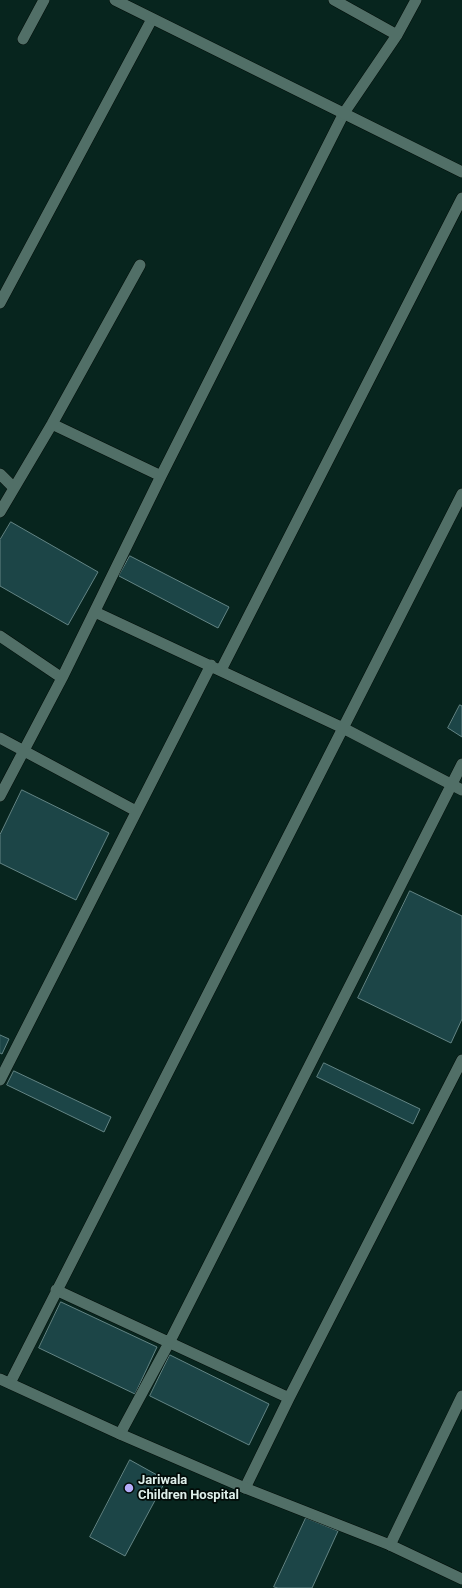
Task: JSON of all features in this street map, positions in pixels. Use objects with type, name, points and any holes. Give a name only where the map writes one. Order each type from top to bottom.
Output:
[{"type":"street","points":[[23,39],[44,0]]},
{"type":"street","points":[[115,0],[462,172]]},
{"type":"street","points":[[334,0],[397,35]]},
{"type":"street","points":[[0,796],[62,678],[161,476],[344,113],[397,35],[416,0]]},
{"type":"street","points":[[0,303],[152,19]]},
{"type":"street","points":[[221,670],[462,198]]},
{"type":"street","points":[[0,512],[52,424],[140,265]]},
{"type":"street","points":[[52,424],[161,476]]},
{"type":"street","points":[[0,474],[14,488]]},
{"type":"street","points":[[462,494],[56,1290],[5,1381],[120,1434],[245,1488],[390,1545],[462,1579]]},
{"type":"street","points":[[95,612],[343,728],[462,790]]},
{"type":"street","points":[[0,636],[62,678]]},
{"type":"street","points":[[0,1080],[211,665]]},
{"type":"street","points":[[0,738],[136,812]]},
{"type":"street","points":[[120,1434],[170,1341],[462,764]]},
{"type":"street","points":[[245,1488],[289,1398],[462,1060]]},
{"type":"street","points":[[56,1290],[170,1341],[289,1398]]},
{"type":"street","points":[[390,1545],[462,1396]]},
{"type":"building","points":[[11,522],[98,572],[68,625],[0,586],[0,540]]},
{"type":"building","points":[[130,556],[229,607],[218,628],[119,576]]},
{"type":"building","points":[[460,705],[462,706],[462,737],[448,728]]},
{"type":"building","points":[[22,790],[109,833],[76,900],[0,863],[0,835]]},
{"type":"building","points":[[410,891],[462,916],[462,1019],[451,1043],[358,998]]},
{"type":"building","points":[[0,1035],[9,1039],[2,1054],[0,1053]]},
{"type":"building","points":[[324,1063],[420,1109],[413,1124],[317,1077]]},
{"type":"building","points":[[14,1071],[111,1117],[104,1132],[7,1085]]},
{"type":"building","points":[[61,1302],[157,1347],[135,1394],[39,1348]]},
{"type":"building","points":[[170,1355],[269,1404],[249,1445],[150,1396]]},
{"type":"building","points":[[130,1460],[166,1480],[125,1556],[90,1537]]},
{"type":"building","points":[[306,1518],[338,1531],[312,1588],[274,1587]]},
{"type":"place","name":"Jariwala Children Hospital","points":[[129,1488]]}]
